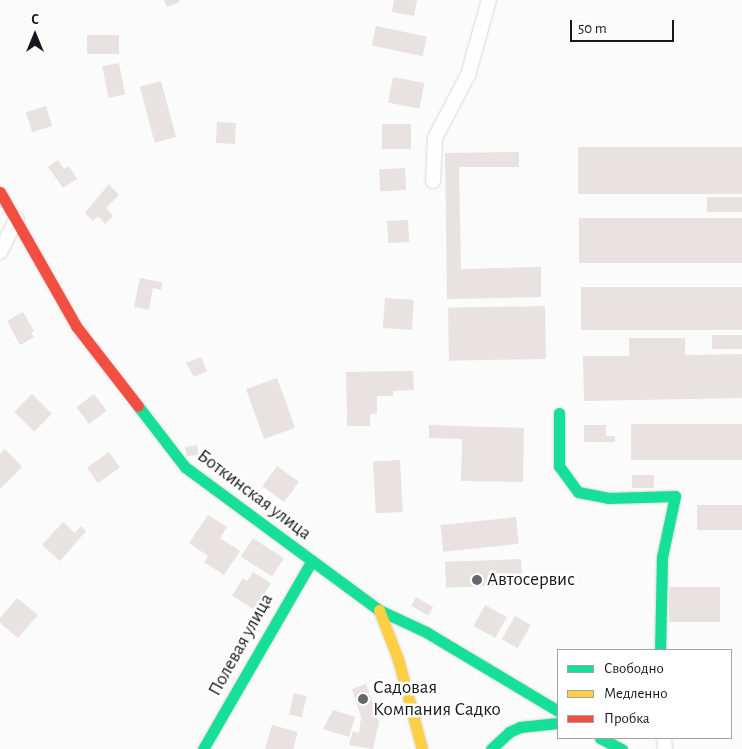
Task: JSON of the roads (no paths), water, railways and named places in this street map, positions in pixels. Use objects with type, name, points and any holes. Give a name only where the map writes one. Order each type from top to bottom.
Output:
[{"type":"street","points":[[433,181],[435,138],[468,75],[489,0]]},
{"type":"street","name":"Боткинская улица","points":[[0,192],[76,326],[184,466],[380,610],[426,632],[557,710]]},
{"type":"street","points":[[0,252],[17,219]]},
{"type":"street","points":[[559,413],[559,466],[578,492],[608,498],[675,496],[662,557],[660,649]]},
{"type":"street","name":"Полевая улица","points":[[203,749],[294,587],[312,560]]},
{"type":"street","points":[[380,610],[398,659],[422,749]]},
{"type":"street","points":[[491,749],[509,732],[520,727],[536,723],[557,724]]},
{"type":"street","points":[[605,739],[622,749]]},
{"type":"place","name":"Автосервис","points":[[477,580]]},
{"type":"place","name":"Садовая Компания Садко","points":[[363,699]]}]
